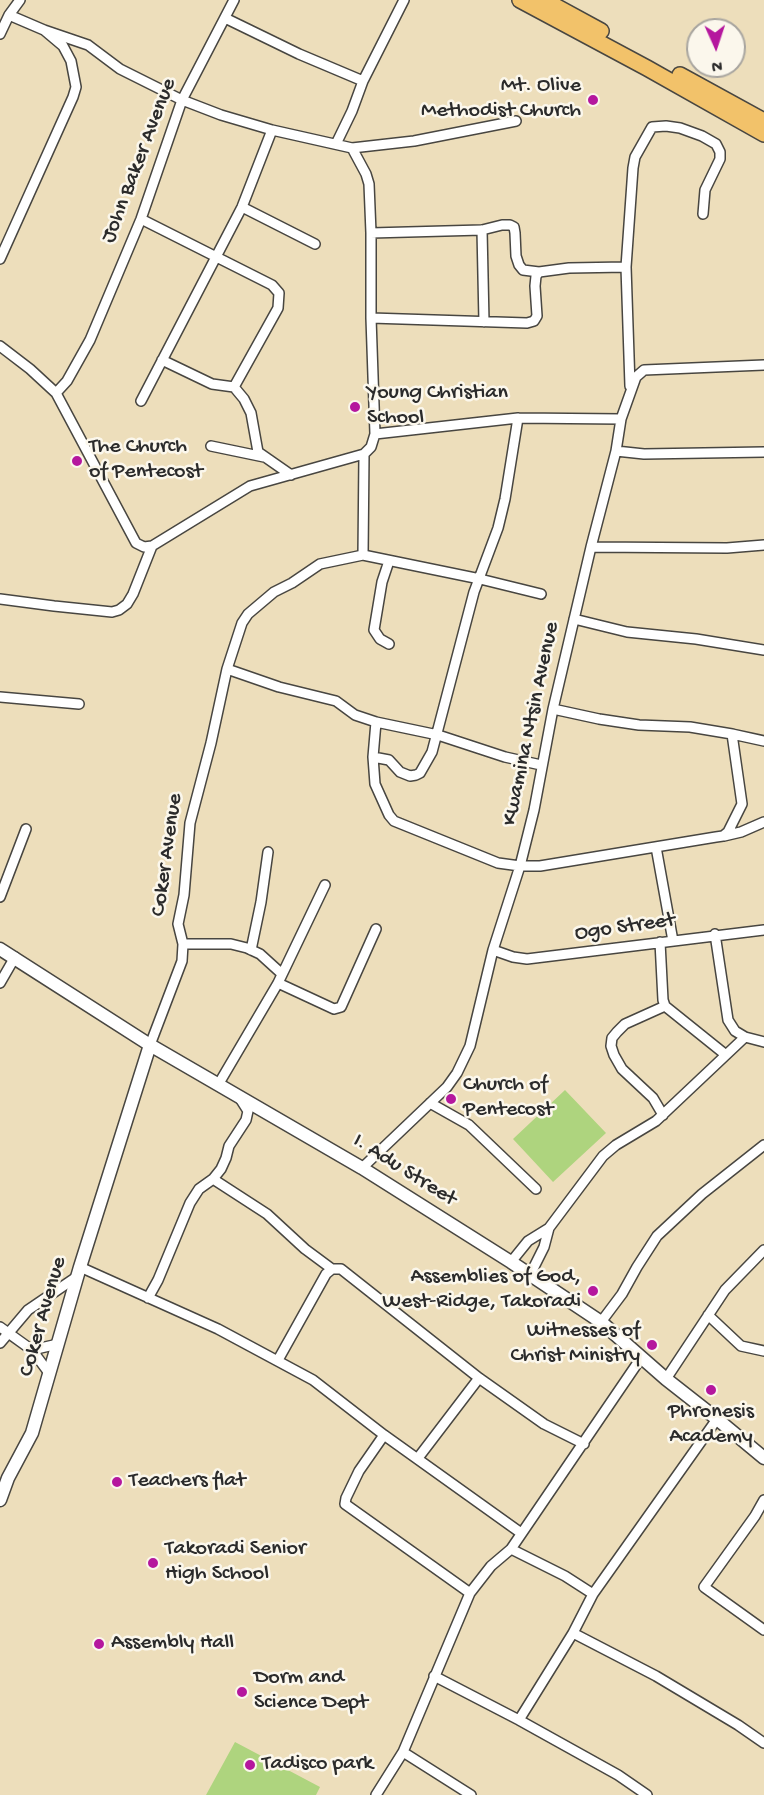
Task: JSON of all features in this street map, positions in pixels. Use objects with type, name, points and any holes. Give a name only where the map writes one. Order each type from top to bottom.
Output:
[{"type":"highway","points":[[520,0],[764,134]]},
{"type":"highway","points":[[544,0],[764,121]]},
{"type":"street","points":[[0,34],[9,15],[20,0]]},
{"type":"street","name":"John Baker Avenue","points":[[56,393],[67,381],[90,340],[141,219],[182,100],[234,0]]},
{"type":"street","points":[[336,144],[363,81],[404,0]]},
{"type":"street","points":[[9,15],[88,45],[120,69],[182,100],[221,115],[272,130],[352,148],[414,141],[516,121]]},
{"type":"street","points":[[225,18],[299,54],[363,81]]},
{"type":"street","points":[[0,259],[76,87],[71,61],[63,46],[44,30]]},
{"type":"street","points":[[630,388],[626,267],[633,168],[635,157],[652,127],[680,128],[716,144],[720,152],[720,159],[705,190],[703,214]]},
{"type":"street","points":[[141,401],[242,207],[272,130]]},
{"type":"street","points":[[0,346],[56,393],[136,543],[144,547],[152,546],[250,486],[364,454],[371,447],[375,434],[371,233],[369,184],[352,148]]},
{"type":"street","points":[[242,207],[315,244]]},
{"type":"street","points":[[141,219],[272,285],[279,293],[278,308],[234,387]]},
{"type":"street","points":[[371,233],[482,230],[502,225],[514,227],[516,256],[523,270],[539,273],[569,268],[626,267]]},
{"type":"street","points":[[482,230],[484,322]]},
{"type":"street","points":[[371,318],[448,319],[502,324],[534,321],[537,316],[536,276],[539,273]]},
{"type":"street","points":[[162,360],[212,384],[234,387],[244,399],[251,413],[256,448],[264,457],[291,475]]},
{"type":"street","points":[[630,388],[636,377],[644,370],[764,365]]},
{"type":"street","name":"Kwamina Ntsin Avenue","points":[[362,1168],[430,1103],[457,1073],[470,1046],[494,950],[520,866],[534,810],[541,765],[574,619],[630,388]]},
{"type":"street","points":[[375,434],[518,418],[621,419]]},
{"type":"street","points":[[373,757],[389,760],[400,772],[410,776],[420,773],[432,752],[474,592],[498,528],[518,418]]},
{"type":"street","points":[[211,446],[264,457]]},
{"type":"street","points":[[616,451],[644,454],[764,452]]},
{"type":"street","points":[[363,555],[364,454]]},
{"type":"street","points":[[591,547],[727,548],[764,544]]},
{"type":"street","points":[[0,599],[112,612],[119,610],[127,604],[133,594],[152,546]]},
{"type":"street","name":"Coker Avenue","points":[[0,1500],[8,1478],[32,1433],[79,1272],[150,1045],[182,961],[183,944],[178,924],[184,895],[189,823],[211,743],[227,669],[242,623],[248,614],[261,603],[321,564],[363,555],[541,594]]},
{"type":"street","points":[[389,561],[382,582],[374,630],[380,639],[389,644]]},
{"type":"street","points":[[574,619],[627,632],[696,639],[764,650]]},
{"type":"street","points":[[227,669],[279,687],[336,701],[355,715],[376,722],[438,735],[505,757],[541,765]]},
{"type":"street","points":[[0,697],[79,704]]},
{"type":"street","points":[[554,709],[599,719],[639,725],[690,727],[764,741]]},
{"type":"street","points":[[376,722],[373,757],[375,784],[394,821],[498,863],[540,866],[723,836],[741,832],[764,822]]},
{"type":"street","points":[[723,836],[728,832],[742,804],[732,734]]},
{"type":"street","points":[[0,897],[26,829]]},
{"type":"street","points":[[656,847],[673,940]]},
{"type":"street","points":[[251,950],[260,910],[268,852]]},
{"type":"street","points":[[218,1085],[280,979],[325,885]]},
{"type":"street","points":[[183,944],[231,944],[251,950],[273,964],[280,979],[337,1009],[341,1007],[375,929]]},
{"type":"street","name":"Ogo Street","points":[[494,950],[527,959],[715,934],[764,930]]},
{"type":"street","points":[[715,934],[728,1020],[735,1031],[745,1037],[764,1042]]},
{"type":"street","points":[[660,942],[665,1006],[726,1055]]},
{"type":"street","name":"I. Adu Street","points":[[0,949],[150,1045],[362,1168],[531,1275],[601,1322],[641,1359],[764,1458]]},
{"type":"street","points":[[0,983],[15,957]]},
{"type":"street","points":[[663,1115],[653,1098],[622,1069],[611,1046],[617,1032],[625,1024],[665,1006]]},
{"type":"street","points":[[511,1262],[528,1241],[549,1228],[603,1156],[616,1145],[656,1121],[745,1037]]},
{"type":"street","points":[[148,1298],[158,1280],[190,1203],[199,1189],[213,1179],[226,1158],[229,1146],[246,1120],[248,1111],[240,1098]]},
{"type":"street","points":[[430,1103],[469,1125],[536,1189]]},
{"type":"street","points":[[601,1322],[622,1294],[657,1236],[702,1194],[764,1145]]},
{"type":"street","points":[[213,1179],[267,1214],[305,1249],[332,1269],[340,1269],[479,1378],[544,1424],[584,1444]]},
{"type":"street","points":[[531,1275],[544,1247],[549,1228]]},
{"type":"street","points":[[666,1379],[725,1290],[764,1250]]},
{"type":"street","points":[[278,1360],[326,1274],[332,1269]]},
{"type":"street","points":[[0,1343],[4,1330],[79,1272],[148,1298],[218,1329],[313,1380],[384,1435],[521,1533]]},
{"type":"street","points":[[708,1315],[741,1346],[764,1351]]},
{"type":"street","points":[[4,1330],[32,1350],[49,1373]]},
{"type":"street","points":[[32,1350],[58,1344]]},
{"type":"street","points":[[376,1795],[403,1752],[470,1593],[491,1566],[511,1549],[641,1359]]},
{"type":"street","points":[[418,1458],[479,1378]]},
{"type":"street","points":[[519,1720],[573,1633],[593,1594],[717,1419]]},
{"type":"street","points":[[384,1435],[359,1471],[345,1498],[345,1504],[470,1593]]},
{"type":"street","points":[[764,1500],[704,1587],[764,1630]]},
{"type":"street","points":[[511,1549],[565,1576],[593,1594]]},
{"type":"street","points":[[573,1633],[656,1676],[764,1743]]},
{"type":"street","points":[[434,1676],[618,1775],[646,1795]]},
{"type":"street","points":[[403,1752],[471,1795]]},
{"type":"green space","points":[[565,1090],[606,1133],[553,1182],[513,1139]]},
{"type":"green space","name":"Tadisco park","points":[[235,1742],[320,1787],[316,1795],[206,1795]]},
{"type":"place","name":"Mt. Olive Methodist Church","points":[[593,100]]},
{"type":"place","name":"Young Christian School","points":[[355,407]]},
{"type":"place","name":"The Church of Pentecost","points":[[77,461]]},
{"type":"place","name":"Church of Pentecost","points":[[451,1099]]},
{"type":"place","name":"Assemblies of God, West-Ridge, Takoradi","points":[[593,1291]]},
{"type":"place","name":"Witnesses of Christ Ministry","points":[[652,1345]]},
{"type":"place","name":"Phronesis Academy","points":[[711,1390]]},
{"type":"place","name":"Teachers flat","points":[[117,1482]]},
{"type":"place","name":"Takoradi Senior High School","points":[[153,1563]]},
{"type":"place","name":"Assembly Hall","points":[[99,1644]]},
{"type":"place","name":"Dorm and Science Dept","points":[[242,1692]]},
{"type":"place","name":"Tadisco park","points":[[250,1765]]}]
